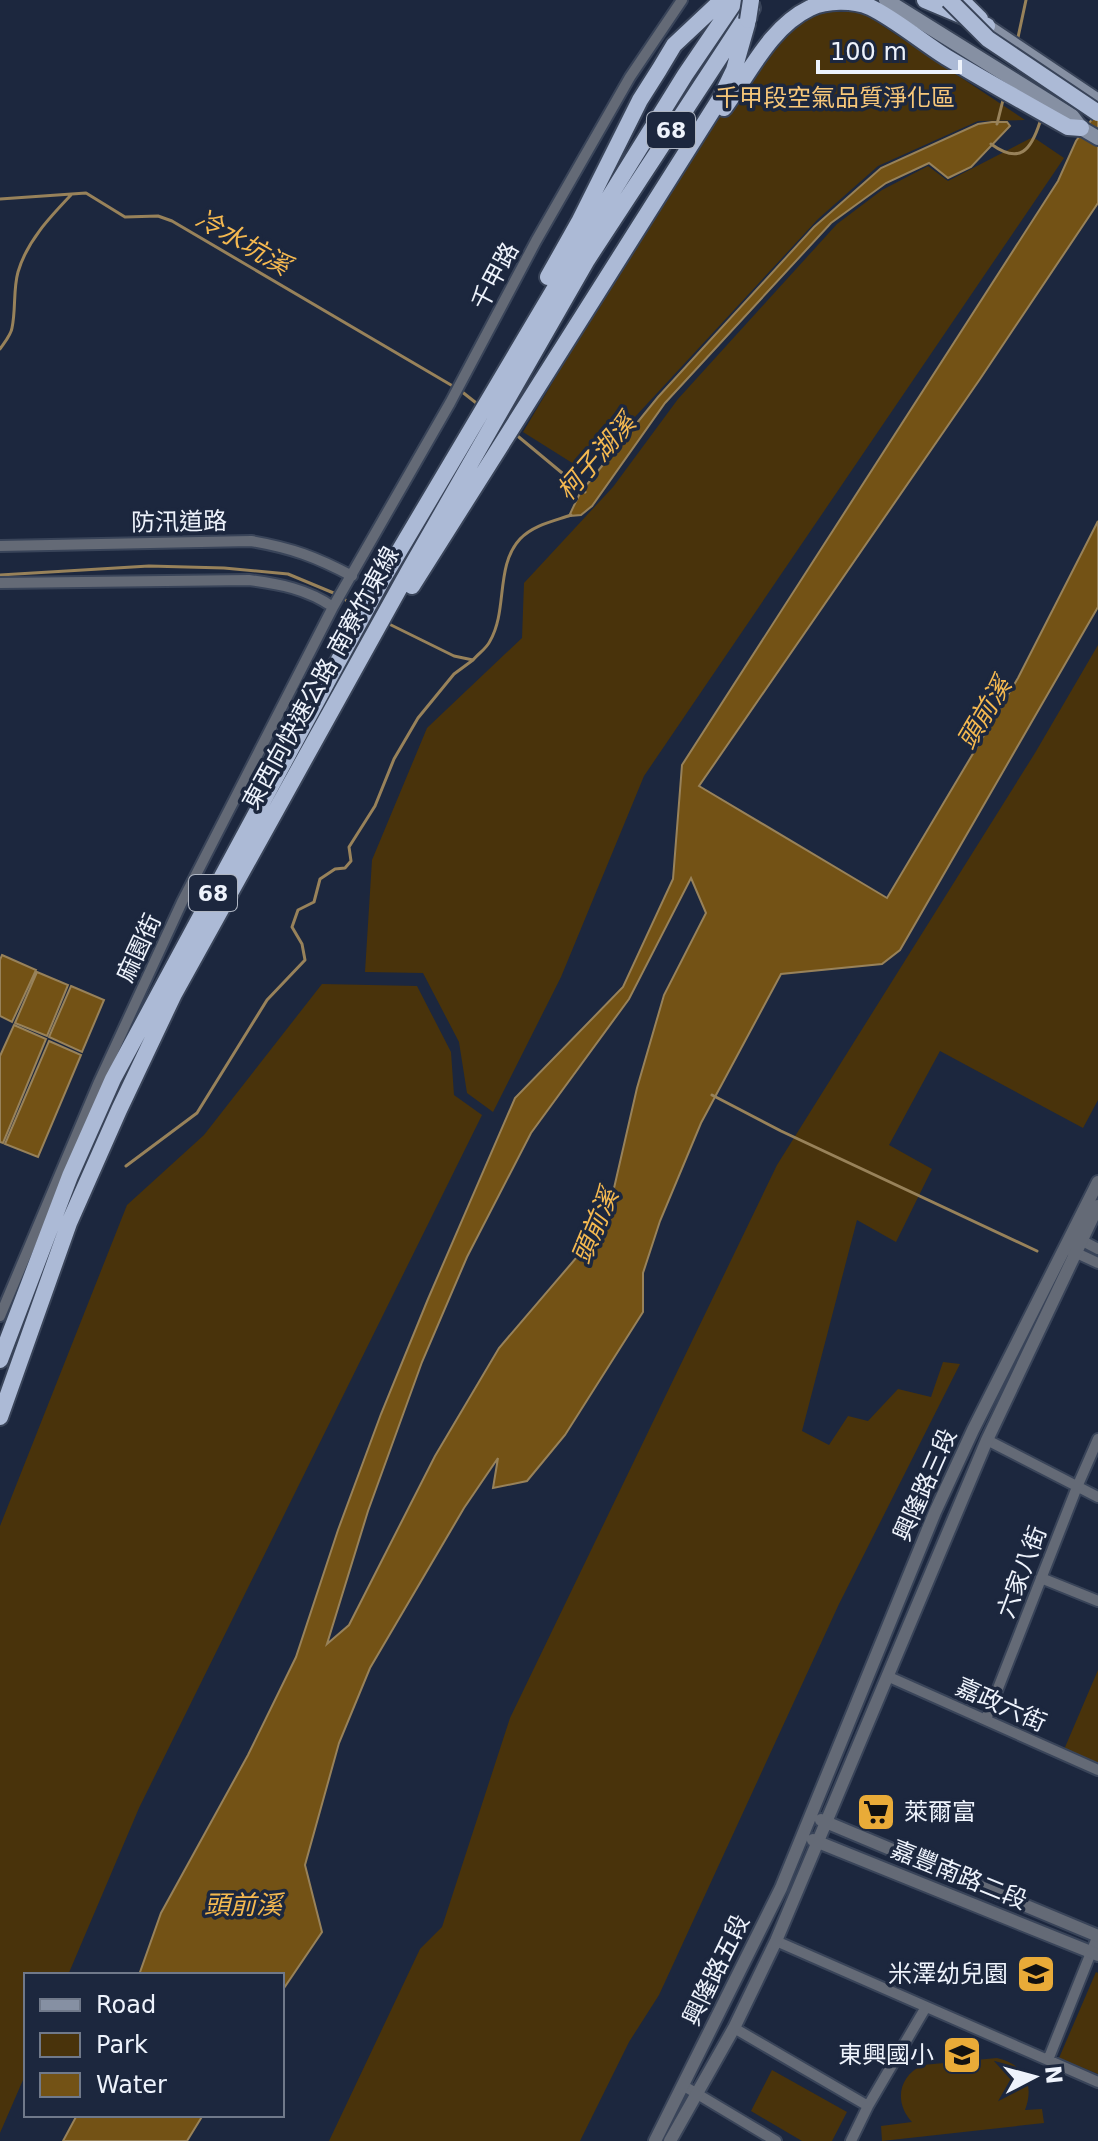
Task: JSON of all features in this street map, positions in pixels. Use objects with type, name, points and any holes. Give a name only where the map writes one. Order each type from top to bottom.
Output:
[{"type":"highway","points":[[462,443],[496,367],[579,222],[640,100],[705,0]]},
{"type":"highway","points":[[674,45],[722,0]]},
{"type":"highway","name":"東西向快速公路 南寮竹東線","points":[[0,1417],[69,1223],[174,994],[581,257],[685,75],[736,0]]},
{"type":"highway","points":[[340,694],[384,631],[721,97],[743,44],[751,0]]},
{"type":"highway","name":"東西向快速公路 南寮竹東線","points":[[0,1360],[70,1176],[113,1079],[382,580],[462,443],[581,257],[758,0]]},
{"type":"highway","points":[[925,0],[987,26]]},
{"type":"highway","points":[[946,0],[988,39],[1098,113]]},
{"type":"highway","points":[[961,0],[987,26]]},
{"type":"highway","points":[[665,186],[694,151],[772,37],[811,7],[829,3],[850,2],[869,6],[946,57],[1027,104],[1068,127],[1081,128]]},
{"type":"main road","points":[[886,0],[1072,116],[1081,128],[1098,138]]},
{"type":"main road","points":[[946,0],[1098,101]]},
{"type":"street","name":"千甲路","points":[[333,607],[630,77],[682,0]]},
{"type":"street","name":"防汛道路","points":[[0,546],[251,541],[288,547],[352,576]]},
{"type":"street","points":[[0,583],[249,580],[285,585],[317,596],[333,607]]},
{"type":"street","name":"麻園街","points":[[0,1313],[99,1082],[182,902],[333,607]]},
{"type":"street","name":"興隆路三段","points":[[825,1822],[1098,1182]]},
{"type":"street","name":"興隆路三段","points":[[811,1815],[935,1512],[973,1430],[1073,1244],[1098,1206]]},
{"type":"street","points":[[1073,1244],[1098,1249]]},
{"type":"street","points":[[1073,1244],[1098,1263]]},
{"type":"street","name":"六家八街","points":[[986,1719],[1098,1439]]},
{"type":"street","points":[[987,1440],[1098,1497]]},
{"type":"street","points":[[1041,1578],[1098,1601]]},
{"type":"street","name":"嘉政六街","points":[[887,1676],[1098,1770]]},
{"type":"street","name":"嘉豐南路二段","points":[[811,1815],[1098,1936]]},
{"type":"street","name":"興隆路五段","points":[[655,2141],[781,1888],[811,1815]]},
{"type":"street","name":"興隆路五段","points":[[670,2141],[734,2028],[776,1941],[825,1822]]},
{"type":"street","name":"嘉豐南路二段","points":[[803,1836],[1094,1953]]},
{"type":"street","points":[[1048,2060],[1094,1953],[1098,1936]]},
{"type":"street","points":[[776,1941],[1098,2082]]},
{"type":"street","points":[[851,2141],[926,2007]]},
{"type":"street","points":[[734,2028],[868,2106]]},
{"type":"street","points":[[684,2086],[776,2141]]},
{"type":"green space","name":"千甲段空氣品質淨化區","points":[[818,12],[862,12],[1025,120],[978,121],[878,166],[818,219],[585,471],[523,432],[667,190],[771,45]]},
{"type":"green space","points":[[1033,137],[1064,158],[644,776],[561,977],[493,1112],[467,1093],[459,1042],[423,973],[365,972],[372,860],[427,728],[522,638],[524,583],[613,487],[678,399],[837,224],[882,190],[928,166],[948,181]]},
{"type":"green space","points":[[1098,645],[1098,1100],[1083,1128],[940,1051],[889,1145],[932,1169],[896,1242],[857,1220],[802,1431],[829,1445],[848,1416],[868,1421],[898,1389],[931,1397],[943,1362],[960,1364],[839,1604],[659,1995],[629,2042],[580,2141],[329,2141],[420,1949],[442,1927],[510,1718],[777,1165],[1035,753]]},
{"type":"green space","points":[[322,984],[417,986],[451,1052],[454,1095],[482,1115],[139,1808],[69,1973],[24,1973],[24,2078],[0,2133],[0,1526],[127,1205],[204,1135]]},
{"type":"green space","points":[[1098,1670],[1098,1766],[1063,1752]]},
{"type":"green space","points":[[1098,1973],[1098,2074],[1059,2058]]},
{"type":"green space","points":[[997,2058],[1014,2065],[1025,2076],[1029,2092],[1025,2110],[1042,2109],[1044,2123],[882,2141],[881,2126],[912,2122],[903,2107],[901,2090],[915,2070],[923,2065]]},
{"type":"green space","points":[[772,2070],[847,2112],[832,2141],[802,2141],[751,2111]]},
{"type":"water","name":"頭前溪","points":[[1098,111],[1098,203],[699,786],[887,898],[1018,678],[1098,521],[1098,607],[900,950],[882,964],[781,974],[701,1123],[660,1221],[643,1273],[643,1312],[565,1435],[527,1481],[493,1488],[498,1458],[464,1508],[370,1668],[339,1743],[305,1865],[322,1932],[284,1988],[284,1973],[140,1973],[161,1913],[248,1755],[296,1657],[381,1414],[515,1098],[623,987],[673,879],[682,765],[1058,181],[1076,141]],"holes":[[[691,878],[706,913],[664,995],[637,1088],[606,1223],[499,1348],[435,1456],[349,1625],[327,1644],[368,1511],[422,1362],[467,1257],[531,1133],[629,999]]]},
{"type":"water","points":[[1007,122],[1010,126],[971,167],[948,178],[929,163],[886,183],[831,223],[665,403],[592,506],[581,515],[569,516],[580,493],[658,397],[814,227],[881,168],[978,124]]},
{"type":"water","points":[[2,955],[36,970],[12,1022],[0,1016]]},
{"type":"water","points":[[37,972],[68,985],[47,1036],[15,1023]]},
{"type":"water","points":[[71,986],[104,1000],[82,1052],[49,1037]]},
{"type":"water","points":[[14,1025],[46,1039],[3,1143],[0,1142],[0,1056]]},
{"type":"water","points":[[49,1041],[81,1055],[38,1157],[5,1144]]},
{"type":"water","points":[[76,2117],[202,2117],[187,2141],[63,2141]]},
{"type":"waterway","points":[[1017,42],[1026,0]]},
{"type":"waterway","points":[[997,124],[1004,96]]},
{"type":"waterway","name":"柯子湖溪","points":[[991,144],[1017,154],[1028,147],[1040,122],[1045,121]]},
{"type":"waterway","name":"冷水坑溪","points":[[0,199],[86,193],[125,217],[158,216],[172,221],[451,385]]},
{"type":"waterway","points":[[0,349],[11,331],[16,279],[27,250],[71,195]]},
{"type":"waterway","name":"冷水坑溪","points":[[461,391],[480,406]]},
{"type":"waterway","name":"冷水坑溪","points":[[514,433],[585,492]]},
{"type":"waterway","name":"柯子湖溪","points":[[387,623],[454,656],[473,660],[489,644],[495,629],[504,575],[512,550],[531,530],[571,515]]},
{"type":"waterway","name":"柯子湖溪","points":[[0,575],[149,566],[224,568],[288,574],[336,594]]},
{"type":"waterway","name":"柯子湖溪","points":[[342,598],[360,608]]},
{"type":"waterway","points":[[126,1166],[197,1113],[267,1000],[305,960],[302,944],[292,927],[298,910],[314,902],[320,879],[335,869],[345,868],[351,861],[349,847],[375,806],[394,759],[418,718],[454,674],[473,660]]},
{"type":"waterway","points":[[712,1095],[781,1131],[1037,1251]]},
{"type":"place","name":"萊爾富","points":[[876,1812]]},
{"type":"place","name":"米澤幼兒園","points":[[1036,1974]]},
{"type":"place","name":"東興國小","points":[[962,2055]]}]
